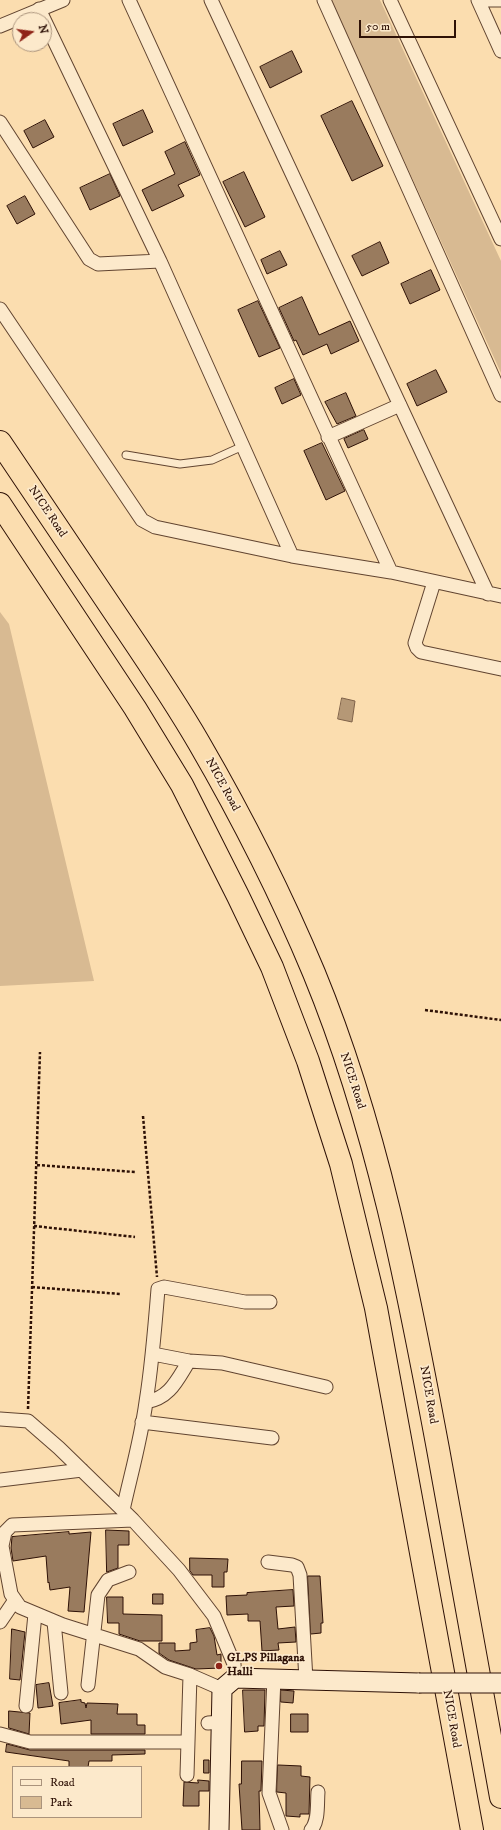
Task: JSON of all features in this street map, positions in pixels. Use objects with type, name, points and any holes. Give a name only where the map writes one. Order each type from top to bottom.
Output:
[{"type":"highway","name":"NICE Road","points":[[0,442],[150,665],[198,741],[236,810],[272,882],[314,973],[342,1048],[371,1141],[396,1236],[416,1331],[501,1797]]},
{"type":"highway","name":"NICE Road","points":[[0,504],[135,708],[182,785],[272,967],[308,1061],[341,1164],[376,1308],[472,1830]]},
{"type":"highway","points":[[487,1721],[501,1756]]},
{"type":"street","points":[[0,26],[63,0]]},
{"type":"street","points":[[129,0],[391,572]]},
{"type":"street","points":[[211,0],[488,594]]},
{"type":"street","points":[[324,0],[501,395]]},
{"type":"street","points":[[390,0],[501,240]]},
{"type":"street","points":[[501,0],[478,0],[501,51]]},
{"type":"street","points":[[39,9],[160,261],[292,556]]},
{"type":"street","points":[[0,122],[89,259],[98,264],[160,261]]},
{"type":"street","points":[[0,309],[142,520],[155,527],[292,556],[391,572],[501,596]]},
{"type":"street","points":[[328,437],[400,405]]},
{"type":"street","points":[[434,582],[415,643],[417,648],[421,652],[501,669]]},
{"type":"street","points":[[123,1510],[146,1402],[158,1289],[164,1287],[245,1302],[270,1302]]},
{"type":"street","points":[[152,1354],[189,1361],[222,1363],[326,1387]]},
{"type":"street","points":[[146,1402],[158,1400],[166,1393],[174,1384],[189,1361]]},
{"type":"street","points":[[0,1419],[28,1421],[82,1470],[133,1520],[179,1570],[214,1616],[234,1664],[229,1684],[215,1723],[220,1830]]},
{"type":"street","points":[[142,1422],[272,1438]]},
{"type":"street","points":[[0,1480],[82,1470]]},
{"type":"street","points":[[133,1520],[12,1525],[4,1532],[1,1546],[11,1594],[20,1607],[54,1622],[139,1649],[165,1666],[190,1675],[229,1684],[274,1678],[419,1683],[501,1683]]},
{"type":"street","points":[[268,1562],[297,1567],[300,1575],[306,1680]]},
{"type":"street","points":[[88,1685],[98,1594],[108,1580],[129,1572]]},
{"type":"street","points":[[0,1622],[15,1600]]},
{"type":"street","points":[[26,1706],[35,1614]]},
{"type":"street","points":[[54,1622],[61,1693]]},
{"type":"street","points":[[187,1775],[190,1675]]},
{"type":"street","points":[[274,1678],[270,1793],[285,1829]]},
{"type":"street","points":[[0,1734],[30,1742],[188,1742]]},
{"type":"street","points":[[311,1830],[316,1821],[318,1792]]},
{"type":"lane","points":[[126,455],[180,464],[212,460],[243,446]]},
{"type":"path","points":[[425,1010],[501,1020]]},
{"type":"path","points":[[28,1421],[40,1052]]},
{"type":"path","points":[[143,1116],[158,1289]]},
{"type":"path","points":[[36,1165],[135,1172]]},
{"type":"path","points":[[34,1226],[135,1237]]},
{"type":"path","points":[[32,1287],[120,1294]]},
{"type":"green space","points":[[331,0],[380,0],[501,261],[501,373]]},
{"type":"green space","points":[[0,612],[9,624],[94,981],[0,986]]},
{"type":"shaded area","points":[[342,698],[355,701],[352,722],[338,719]]},
{"type":"building","points":[[292,51],[302,72],[270,88],[260,67]]},
{"type":"building","points":[[352,101],[383,166],[352,181],[321,116]]},
{"type":"building","points":[[143,110],[153,132],[123,146],[113,124]]},
{"type":"building","points":[[45,120],[54,137],[33,148],[24,131]]},
{"type":"building","points":[[185,142],[200,175],[178,185],[184,196],[152,211],[142,190],[175,174],[165,152]]},
{"type":"building","points":[[244,172],[265,217],[245,227],[223,182]]},
{"type":"building","points":[[110,174],[120,196],[90,210],[80,188]]},
{"type":"building","points":[[25,196],[35,214],[17,224],[7,206]]},
{"type":"building","points":[[380,242],[389,263],[362,276],[352,256]]},
{"type":"building","points":[[280,251],[287,265],[267,274],[261,260]]},
{"type":"building","points":[[431,270],[440,290],[410,304],[401,284]]},
{"type":"building","points":[[302,297],[319,335],[350,321],[359,341],[331,354],[327,344],[303,355],[296,340],[294,341],[279,308]]},
{"type":"building","points":[[258,301],[280,348],[259,357],[238,310]]},
{"type":"building","points":[[436,370],[447,392],[417,406],[407,384]]},
{"type":"building","points":[[294,379],[301,395],[282,404],[275,388]]},
{"type":"building","points":[[346,393],[356,416],[337,424],[325,402]]},
{"type":"building","points":[[364,430],[368,439],[348,448],[344,439]]},
{"type":"building","points":[[322,443],[345,491],[326,500],[304,451]]},
{"type":"building","points":[[106,1530],[129,1531],[129,1545],[118,1545],[118,1568],[107,1572]]},
{"type":"building","points":[[69,1532],[69,1534],[91,1532],[84,1612],[68,1611],[70,1587],[50,1590],[46,1556],[13,1561],[11,1548],[12,1537]]},
{"type":"building","points":[[190,1558],[228,1559],[227,1572],[224,1572],[224,1587],[212,1587],[212,1575],[193,1575],[190,1571]]},
{"type":"building","points":[[308,1576],[320,1576],[323,1623],[321,1623],[321,1633],[311,1634]]},
{"type":"building","points":[[293,1590],[294,1606],[276,1607],[278,1629],[295,1627],[296,1642],[278,1643],[279,1650],[262,1651],[260,1621],[248,1621],[248,1614],[227,1615],[226,1596]]},
{"type":"building","points":[[153,1594],[163,1594],[163,1604],[153,1604]]},
{"type":"building","points":[[107,1597],[123,1597],[123,1614],[162,1615],[162,1641],[140,1641],[119,1634],[119,1623],[108,1623]]},
{"type":"building","points":[[210,1628],[214,1636],[217,1655],[221,1654],[221,1668],[196,1669],[169,1660],[159,1653],[159,1643],[175,1643],[175,1651],[190,1650],[190,1643],[197,1642],[196,1630]]},
{"type":"building","points":[[12,1629],[25,1632],[20,1680],[10,1679]]},
{"type":"building","points":[[49,1683],[53,1706],[38,1708],[36,1685]]},
{"type":"building","points":[[243,1690],[265,1690],[264,1726],[258,1726],[258,1731],[245,1732]]},
{"type":"building","points":[[281,1690],[294,1691],[293,1703],[281,1702]]},
{"type":"building","points":[[81,1700],[81,1702],[85,1703],[86,1708],[87,1703],[118,1704],[117,1714],[137,1714],[137,1725],[145,1725],[145,1734],[91,1734],[91,1720],[61,1724],[59,1703]]},
{"type":"building","points":[[9,1711],[30,1713],[29,1734],[9,1728]]},
{"type":"building","points":[[291,1714],[308,1714],[308,1732],[291,1732]]},
{"type":"building","points":[[7,1744],[30,1750],[145,1750],[145,1754],[112,1755],[112,1761],[89,1761],[88,1766],[69,1766],[69,1761],[6,1752]]},
{"type":"building","points":[[204,1760],[209,1760],[209,1773],[204,1773]]},
{"type":"building","points":[[242,1761],[262,1761],[261,1791],[259,1791],[260,1830],[242,1830],[239,1784],[241,1784]]},
{"type":"building","points":[[278,1765],[301,1766],[301,1776],[310,1777],[309,1814],[300,1814],[300,1817],[286,1816],[286,1793],[277,1792]]},
{"type":"building","points":[[198,1780],[209,1781],[209,1791],[199,1791],[199,1806],[183,1806],[184,1782],[198,1783]]},
{"type":"place","name":"GLPS Pillagana Halli","points":[[219,1666]]}]
